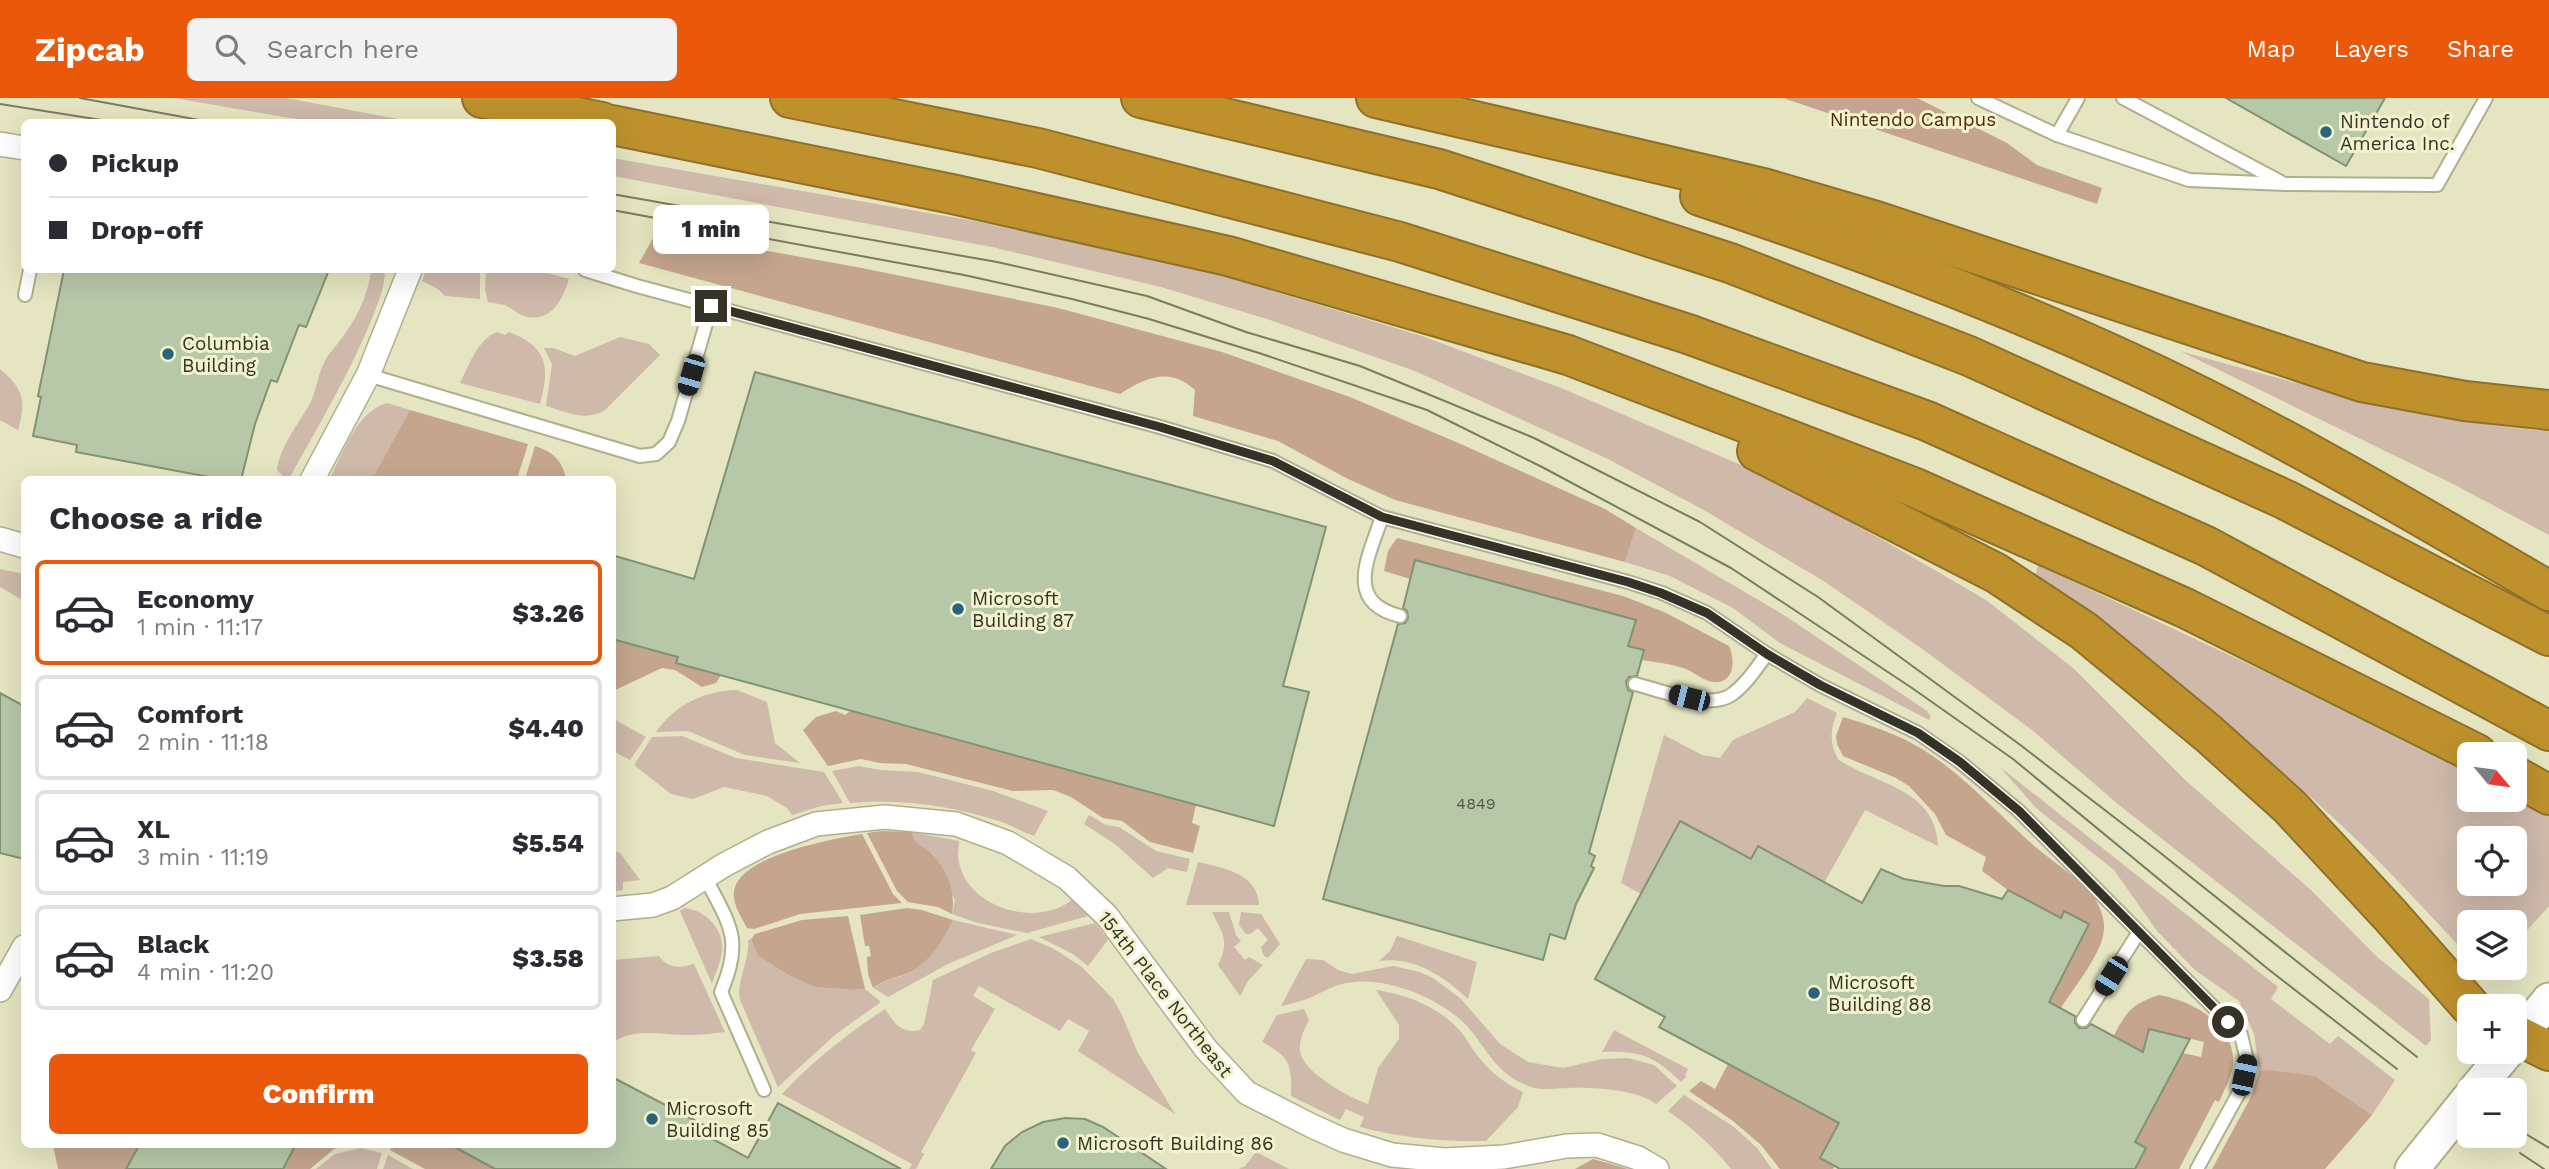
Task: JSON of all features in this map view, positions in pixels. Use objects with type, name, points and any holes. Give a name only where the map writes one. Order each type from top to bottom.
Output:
[{"type":"highway","points":[[482,98],[587,119]]},
{"type":"highway","points":[[789,98],[1038,148],[1400,242],[1688,334],[1927,421],[2206,546],[2549,731]]},
{"type":"highway","points":[[1142,98],[1439,169],[1730,263],[1969,356],[2286,499],[2549,636]]},
{"type":"highway","points":[[1376,98],[1763,188],[1864,217],[2362,382],[2465,401],[2549,410]]},
{"type":"highway","points":[[1468,120],[1776,222],[1978,296],[2136,366],[2346,473],[2549,591]]},
{"type":"highway","points":[[616,126],[952,194],[1228,256],[1568,355],[1913,487],[2185,608],[2457,744]]},
{"type":"highway","points":[[1568,355],[1996,573],[2084,631],[2209,734],[2290,807],[2373,895],[2460,994]]},
{"type":"highway","points":[[2527,783],[2549,795]]},
{"type":"main road","points":[[2527,1034],[2549,1000]]},
{"type":"main road","points":[[2487,1078],[2500,1064]]},
{"type":"main road","points":[[2412,1169],[2457,1113]]},
{"type":"street","points":[[0,144],[21,148]]},
{"type":"street","points":[[314,476],[368,375],[409,273]]},
{"type":"street","points":[[0,539],[21,546]]},
{"type":"street","name":"154th Place Northeast","points":[[616,909],[653,905],[672,898],[768,842],[816,824],[885,817],[957,824],[1008,843],[1067,878],[1107,916],[1206,1049],[1247,1093],[1312,1126],[1343,1140],[1391,1155],[1444,1160],[1504,1157],[1567,1146],[1597,1144],[1638,1158],[1657,1169]]},
{"type":"street","points":[[12,980],[21,955]]},
{"type":"lane","points":[[2057,135],[2078,98]]},
{"type":"lane","points":[[2123,98],[2285,184]]},
{"type":"lane","points":[[1987,100],[2057,135],[2189,180],[2437,185],[2486,98]]},
{"type":"lane","points":[[25,295],[29,273]]},
{"type":"lane","points":[[596,273],[1147,423],[1273,461],[1382,517],[1543,558],[1661,593],[1707,613],[1767,654],[1820,685],[1918,733],[1960,762],[2019,811],[2241,1035],[2247,1060],[2241,1089],[2197,1169]]},
{"type":"lane","points":[[368,375],[640,456],[656,454],[669,442],[678,421],[711,306]]},
{"type":"lane","points":[[1382,517],[1367,564],[1364,584],[1370,601],[1381,609],[1400,616]]},
{"type":"lane","points":[[1635,684],[1703,701],[1716,701],[1729,696],[1743,685],[1767,654]]},
{"type":"lane","points":[[705,877],[728,924],[733,942],[733,960],[721,992],[764,1090]]},
{"type":"lane","points":[[2083,1020],[2139,932]]},
{"type":"shaded area","points":[[174,98],[286,98],[398,119],[296,119]]},
{"type":"shaded area","points":[[616,159],[974,221],[1206,271],[1422,336],[1561,388],[1755,471],[1883,540],[1986,600],[2073,668],[2184,779],[2311,890],[2376,956],[2429,999],[2431,1040],[2426,1046],[2119,805],[2032,730],[1921,648],[1822,580],[1702,509],[1606,458],[1415,371],[1267,319],[1161,287],[992,247],[616,177]]},
{"type":"shaded area","points":[[370,273],[385,273],[383,288],[373,316],[354,358],[291,476],[282,476],[277,470],[281,454],[311,401],[326,358],[350,327],[367,290]]},
{"type":"shaded area","points":[[425,273],[480,273],[480,299],[445,296],[422,281]]},
{"type":"shaded area","points":[[486,273],[548,273],[569,279],[554,308],[549,313],[533,318],[521,315],[505,305],[488,302],[485,290]]},
{"type":"shaded area","points":[[497,332],[505,335],[509,332],[522,338],[539,352],[545,369],[540,404],[460,383],[479,346]]},
{"type":"shaded area","points":[[620,337],[649,344],[660,355],[598,414],[576,415],[546,406],[552,364],[544,348],[553,348],[575,356]]},
{"type":"shaded area","points":[[2180,351],[2409,410],[2549,431],[2549,535],[2453,484]]},
{"type":"shaded area","points":[[0,369],[14,383],[21,396],[22,411],[18,430],[0,420]]},
{"type":"shaded area","points":[[387,403],[410,410],[374,476],[331,476],[359,424],[376,408]]},
{"type":"shaded area","points":[[1636,528],[1787,617],[1927,711],[1931,716],[1929,720],[1780,643],[1733,608],[1670,576],[1625,562]]},
{"type":"shaded area","points":[[2038,565],[2457,764],[2457,812],[2527,812],[2527,801],[2549,814],[2549,906],[2527,931],[2527,910],[2457,910],[2457,944],[2372,855],[2320,806],[2241,737],[2035,577]]},
{"type":"shaded area","points":[[0,569],[21,573],[21,599],[0,587]]},
{"type":"shaded area","points":[[737,690],[767,702],[775,743],[800,763],[745,755],[688,731],[656,732],[672,714],[692,701],[713,693]]},
{"type":"shaded area","points":[[1807,698],[1837,713],[1832,737],[1833,749],[1839,760],[1901,790],[1915,800],[1927,811],[1935,827],[1938,846],[1865,810],[1824,883],[1758,847],[1751,859],[1680,821],[1641,894],[1621,883],[1664,735],[1702,755],[1720,758],[1733,740],[1795,712]]},
{"type":"shaded area","points":[[616,720],[646,737],[630,760],[616,753]]},
{"type":"shaded area","points":[[682,736],[736,758],[824,772],[843,803],[821,806],[792,815],[787,808],[767,796],[724,787],[693,799],[671,794],[634,765],[652,737]]},
{"type":"shaded area","points":[[859,766],[918,772],[993,791],[1048,811],[1034,836],[999,821],[943,807],[889,802],[850,803],[832,771]]},
{"type":"shaded area","points":[[2000,767],[2278,987],[2271,999],[2330,1044],[2338,1036],[2395,1080],[2372,1115],[2315,1076],[2259,1071],[2254,1034],[2239,1001],[2195,970],[2157,931],[2114,870],[2036,808]]},
{"type":"shaded area","points":[[1089,815],[1106,825],[1119,827],[1156,851],[1190,859],[1187,872],[1168,868],[1153,878],[1115,844],[1084,824]]},
{"type":"shaded area","points":[[912,832],[959,841],[958,860],[965,879],[976,892],[990,902],[1006,909],[1041,912],[1072,900],[1088,916],[1027,933],[978,923],[952,914],[955,900],[933,854],[917,845]]},
{"type":"shaded area","points":[[616,851],[640,880],[623,882],[623,890],[616,891]]},
{"type":"shaded area","points":[[1198,862],[1228,870],[1246,879],[1257,894],[1259,905],[1186,905]]},
{"type":"shaded area","points":[[684,908],[706,916],[720,935],[721,955],[712,984],[680,911]]},
{"type":"shaded area","points":[[1212,912],[1229,912],[1236,935],[1241,941],[1234,947],[1245,960],[1249,957],[1263,965],[1248,981],[1240,996],[1218,965],[1224,950],[1224,938]]},
{"type":"shaded area","points":[[1241,912],[1261,914],[1280,944],[1268,958],[1264,956],[1261,947],[1268,940],[1258,928],[1246,934],[1239,925]]},
{"type":"shaded area","points":[[953,920],[1017,935],[948,964],[888,997],[874,988],[910,972],[924,962]]},
{"type":"shaded area","points":[[1095,923],[1108,940],[1088,966],[1073,954],[1039,937]]},
{"type":"shaded area","points":[[1397,936],[1477,962],[1468,999],[1449,983],[1416,965],[1392,960],[1379,961],[1390,951]]},
{"type":"shaded area","points":[[751,939],[757,955],[815,987],[865,989],[881,1002],[836,1034],[778,1087],[740,1000],[748,940]]},
{"type":"shaded area","points":[[1031,939],[1054,949],[1082,967],[1113,999],[1137,1051],[1175,1114],[1078,1051],[1089,1031],[1068,1019],[1060,1031],[979,986],[973,996],[995,1009],[971,1050],[976,1053],[921,1152],[924,1154],[916,1169],[909,1169],[912,1164],[782,1094],[831,1048],[885,1009],[899,1027],[908,1031],[920,1030],[924,1024],[933,980],[991,953]]},
{"type":"shaded area","points":[[659,956],[666,963],[675,966],[694,964],[725,1032],[690,1035],[640,1033],[616,1041],[616,960]]},
{"type":"shaded area","points":[[1306,959],[1323,960],[1338,970],[1352,974],[1393,966],[1433,978],[1461,999],[1500,1044],[1528,1062],[1563,1068],[1602,1059],[1628,1058],[1654,1065],[1677,1086],[1656,1104],[1638,1095],[1614,1090],[1531,1087],[1501,1069],[1467,1026],[1442,1006],[1411,991],[1377,982],[1346,983],[1281,1006]]},
{"type":"shaded area","points":[[1376,990],[1411,999],[1444,1016],[1461,1032],[1492,1071],[1503,1081],[1523,1092],[1518,1107],[1486,1141],[1423,1139],[1376,1131],[1360,1127],[1364,1117],[1346,1109],[1340,1120],[1291,1096],[1288,1063],[1279,1052],[1262,1042],[1277,1015],[1304,1009],[1309,1020],[1300,1042],[1303,1059],[1328,1083],[1368,1104],[1378,1068],[1399,1039],[1399,1025]]},
{"type":"shaded area","points":[[1614,1030],[1688,1069],[1686,1077],[1681,1082],[1654,1060],[1636,1054],[1602,1052]]},
{"type":"shaded area","points":[[1684,1095],[1734,1127],[1757,1148],[1772,1169],[1731,1169],[1701,1137],[1668,1111]]},
{"type":"shaded area","points":[[361,1148],[382,1153],[377,1169],[316,1169],[335,1154]]},
{"type":"shaded area","points":[[1256,1152],[1289,1169],[1239,1169],[1245,1166]]},
{"type":"shaded area","points":[[388,1155],[413,1169],[383,1169]]},
{"type":"green space","name":"Nintendo Campus","points":[[1783,98],[1917,98],[2007,143],[2037,165],[2102,188],[2097,204]]},
{"type":"green space","points":[[657,231],[862,268],[1058,308],[1222,352],[1350,397],[1463,445],[1605,509],[1636,528],[1625,562],[1395,500],[1346,478],[1278,441],[1193,416],[1195,390],[1176,378],[1166,376],[1148,379],[1120,394],[639,263]]},
{"type":"green space","points":[[410,410],[528,444],[518,476],[374,476]]},
{"type":"green space","points":[[535,446],[556,458],[565,476],[526,476]]},
{"type":"green space","points":[[1397,538],[1623,596],[1664,612],[1729,646],[1732,668],[1723,681],[1708,681],[1681,667],[1641,660],[1644,650],[1384,571],[1388,551]]},
{"type":"green space","points":[[616,640],[678,657],[676,663],[721,675],[716,683],[702,687],[675,670],[662,668],[616,690]]},
{"type":"green space","points":[[836,711],[845,715],[850,711],[1196,805],[1192,823],[1200,826],[1193,853],[1150,842],[1122,821],[1103,818],[1071,797],[1053,790],[1013,791],[906,764],[861,759],[828,766],[803,730],[816,717]]},
{"type":"green space","points":[[1843,717],[1894,734],[1937,759],[1965,781],[2095,899],[2104,921],[2099,949],[2061,1008],[2018,985],[2045,910],[2008,890],[1982,871],[1986,857],[1946,835],[1935,814],[1909,786],[1843,756],[1836,736]]},
{"type":"green space","points":[[912,832],[918,844],[934,856],[950,884],[952,914],[938,907],[908,902],[897,891],[867,833]]},
{"type":"green space","points":[[862,834],[893,894],[902,903],[800,914],[754,929],[747,928],[734,898],[735,887],[742,876],[755,866],[791,850]]},
{"type":"green space","points":[[907,908],[953,920],[940,943],[924,962],[910,972],[873,988],[868,974],[867,957],[871,956],[869,946],[865,946],[860,915]]},
{"type":"green space","points":[[848,916],[865,989],[815,987],[757,955],[751,939],[755,934],[802,920]]},
{"type":"green space","points":[[2159,995],[2199,1009],[2220,1027],[2228,1038],[2232,1051],[2231,1075],[2219,1102],[2215,1100],[2179,1169],[2135,1169],[2146,1148],[2135,1142],[2174,1069],[2114,1035],[2131,1009]],"holes":[[[2150,1029],[2204,1042],[2201,1057],[2146,1045]]]},
{"type":"green space","points":[[1728,1064],[1839,1123],[1820,1157],[1835,1166],[1833,1169],[1780,1169],[1761,1145],[1733,1121],[1689,1091],[1701,1081],[1715,1089]]},
{"type":"green space","points":[[2259,1071],[2315,1076],[2372,1115],[2325,1169],[2212,1169],[2252,1095]]},
{"type":"green space","points":[[54,1148],[138,1148],[126,1169],[58,1169]]},
{"type":"green space","points":[[294,1148],[337,1148],[310,1169],[283,1169]]},
{"type":"green space","points":[[455,1148],[495,1169],[425,1169],[390,1150]]},
{"type":"green space","points":[[1593,1159],[1628,1169],[1575,1169]]},
{"type":"building","name":"Nintendo of America Inc.","points":[[2226,98],[2385,98],[2346,166]]},
{"type":"building","name":"Columbia Building","points":[[63,273],[328,273],[306,327],[299,325],[277,382],[271,380],[255,424],[242,476],[204,476],[76,452],[77,445],[33,436],[41,397],[38,396]]},
{"type":"building","name":"Microsoft Building 87","points":[[755,372],[1326,527],[1283,686],[1309,692],[1274,826],[676,663],[678,657],[616,640],[616,556],[694,579]]},
{"type":"building","points":[[1415,560],[1636,620],[1628,646],[1644,650],[1637,676],[1629,677],[1626,682],[1628,690],[1633,692],[1589,853],[1595,856],[1591,866],[1594,868],[1576,904],[1565,939],[1550,934],[1543,960],[1323,899],[1398,624],[1405,623],[1408,618],[1407,611],[1403,608]]},
{"type":"building","points":[[0,693],[21,704],[21,858],[0,853]]},
{"type":"building","name":"Microsoft Building 88","points":[[1680,821],[1751,859],[1758,846],[1862,903],[1881,869],[1904,879],[1959,886],[2002,899],[2008,890],[2061,918],[2064,911],[2089,924],[2049,1002],[2075,1016],[2075,1023],[2079,1028],[2086,1028],[2091,1024],[2143,1052],[2149,1029],[2190,1039],[2135,1142],[2146,1148],[2135,1169],[1840,1169],[1820,1158],[1839,1123],[1659,1027],[1665,1017],[1595,979]]},
{"type":"building","name":"Microsoft Building 85","points":[[616,1079],[713,1130],[709,1137],[748,1158],[778,1103],[901,1169],[495,1169],[456,1148],[616,1148]]},
{"type":"building","name":"Microsoft Building 86","points":[[1065,1118],[1085,1119],[1103,1127],[1166,1169],[991,1169],[1005,1146],[1022,1132],[1043,1122]]},
{"type":"building","points":[[138,1148],[294,1148],[283,1169],[126,1169]]},
{"type":"tram line","points":[[80,98],[194,119]]},
{"type":"tram line","points":[[0,104],[95,119]]},
{"type":"tram line","points":[[616,195],[997,262],[1147,296],[1246,332],[1360,366],[1534,438],[1700,522],[1818,597],[2019,744],[2417,1057]]},
{"type":"tram line","points":[[616,211],[964,275],[1072,299],[1149,319],[1259,353],[1427,410],[1542,467],[1731,568],[1912,688],[2013,759],[2268,969],[2397,1069]]},
{"type":"tram line","points":[[2527,1135],[2549,1148]]},
{"type":"tram line","points":[[2520,1153],[2544,1169]]},
{"type":"place","name":"Nintendo of America Inc.","points":[[2326,132]]},
{"type":"place","name":"Columbia Building","points":[[168,354]]},
{"type":"place","name":"Microsoft Building 87","points":[[958,609]]},
{"type":"place","name":"Microsoft Building 88","points":[[1814,993]]},
{"type":"place","name":"Microsoft Building 85","points":[[652,1119]]},
{"type":"place","name":"Microsoft Building 86","points":[[1063,1143]]},
{"type":"route","points":[[711,306],[1160,427],[1273,461],[1382,517],[1628,582],[1707,613],[1767,654],[1820,685],[1918,733],[1960,762],[2019,811],[2228,1022]]}]
